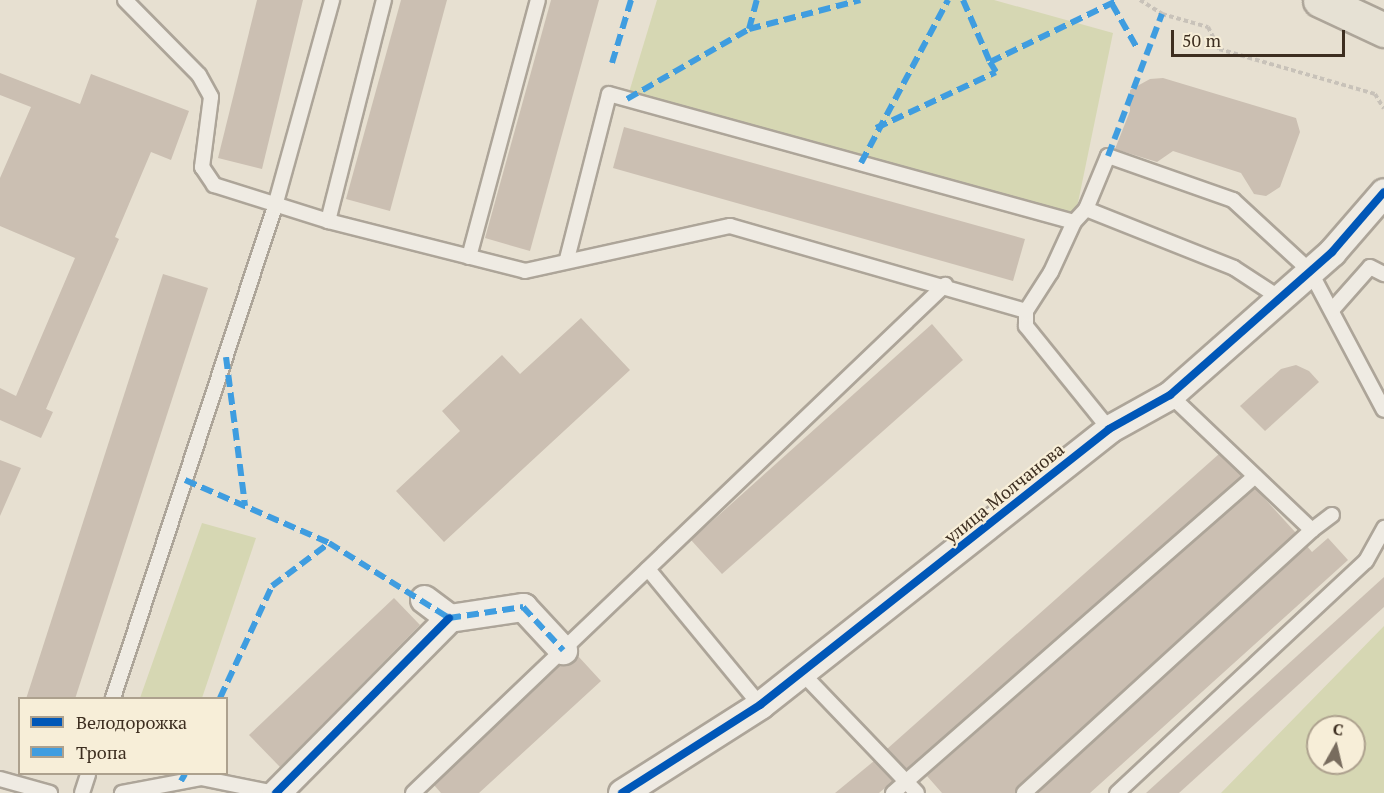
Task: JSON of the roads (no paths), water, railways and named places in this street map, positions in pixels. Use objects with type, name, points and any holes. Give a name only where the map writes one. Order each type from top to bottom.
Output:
[{"type":"main road","points":[[1320,0],[1384,30]]},
{"type":"street","name":"улица Молчанова","points":[[622,793],[760,705],[1109,429],[1170,395],[1310,271],[1384,192]]},
{"type":"street","points":[[424,599],[449,618]]},
{"type":"street","points":[[275,793],[449,618],[523,607],[563,650]]},
{"type":"lane","points":[[125,0],[199,75],[211,98],[202,167],[214,185],[328,221],[525,271],[567,259],[730,226],[945,285],[1026,311]]},
{"type":"lane","points":[[114,697],[275,206],[332,0]]},
{"type":"lane","points":[[328,221],[384,0]]},
{"type":"lane","points":[[469,256],[538,0]]},
{"type":"lane","points":[[567,259],[609,94],[1074,222]]},
{"type":"lane","points":[[1109,429],[1026,326],[1026,311],[1051,272],[1074,222],[1086,209],[1108,156],[1233,200],[1310,271],[1384,410]]},
{"type":"lane","points":[[1086,209],[1234,268],[1280,298]]},
{"type":"lane","points":[[1332,310],[1370,267],[1384,274]]},
{"type":"lane","points":[[413,793],[945,285]]},
{"type":"lane","points":[[1170,395],[1312,530]]},
{"type":"lane","points":[[893,793],[1255,476]]},
{"type":"lane","points":[[1024,793],[1312,530],[1332,515]]},
{"type":"lane","points":[[1117,793],[1366,561],[1384,528]]},
{"type":"lane","points":[[648,569],[760,705]]},
{"type":"lane","points":[[802,673],[917,793]]},
{"type":"lane","points":[[82,793],[88,775]]},
{"type":"lane","points":[[131,792],[201,777],[275,793]]},
{"type":"lane","points":[[0,779],[50,793]]}]
